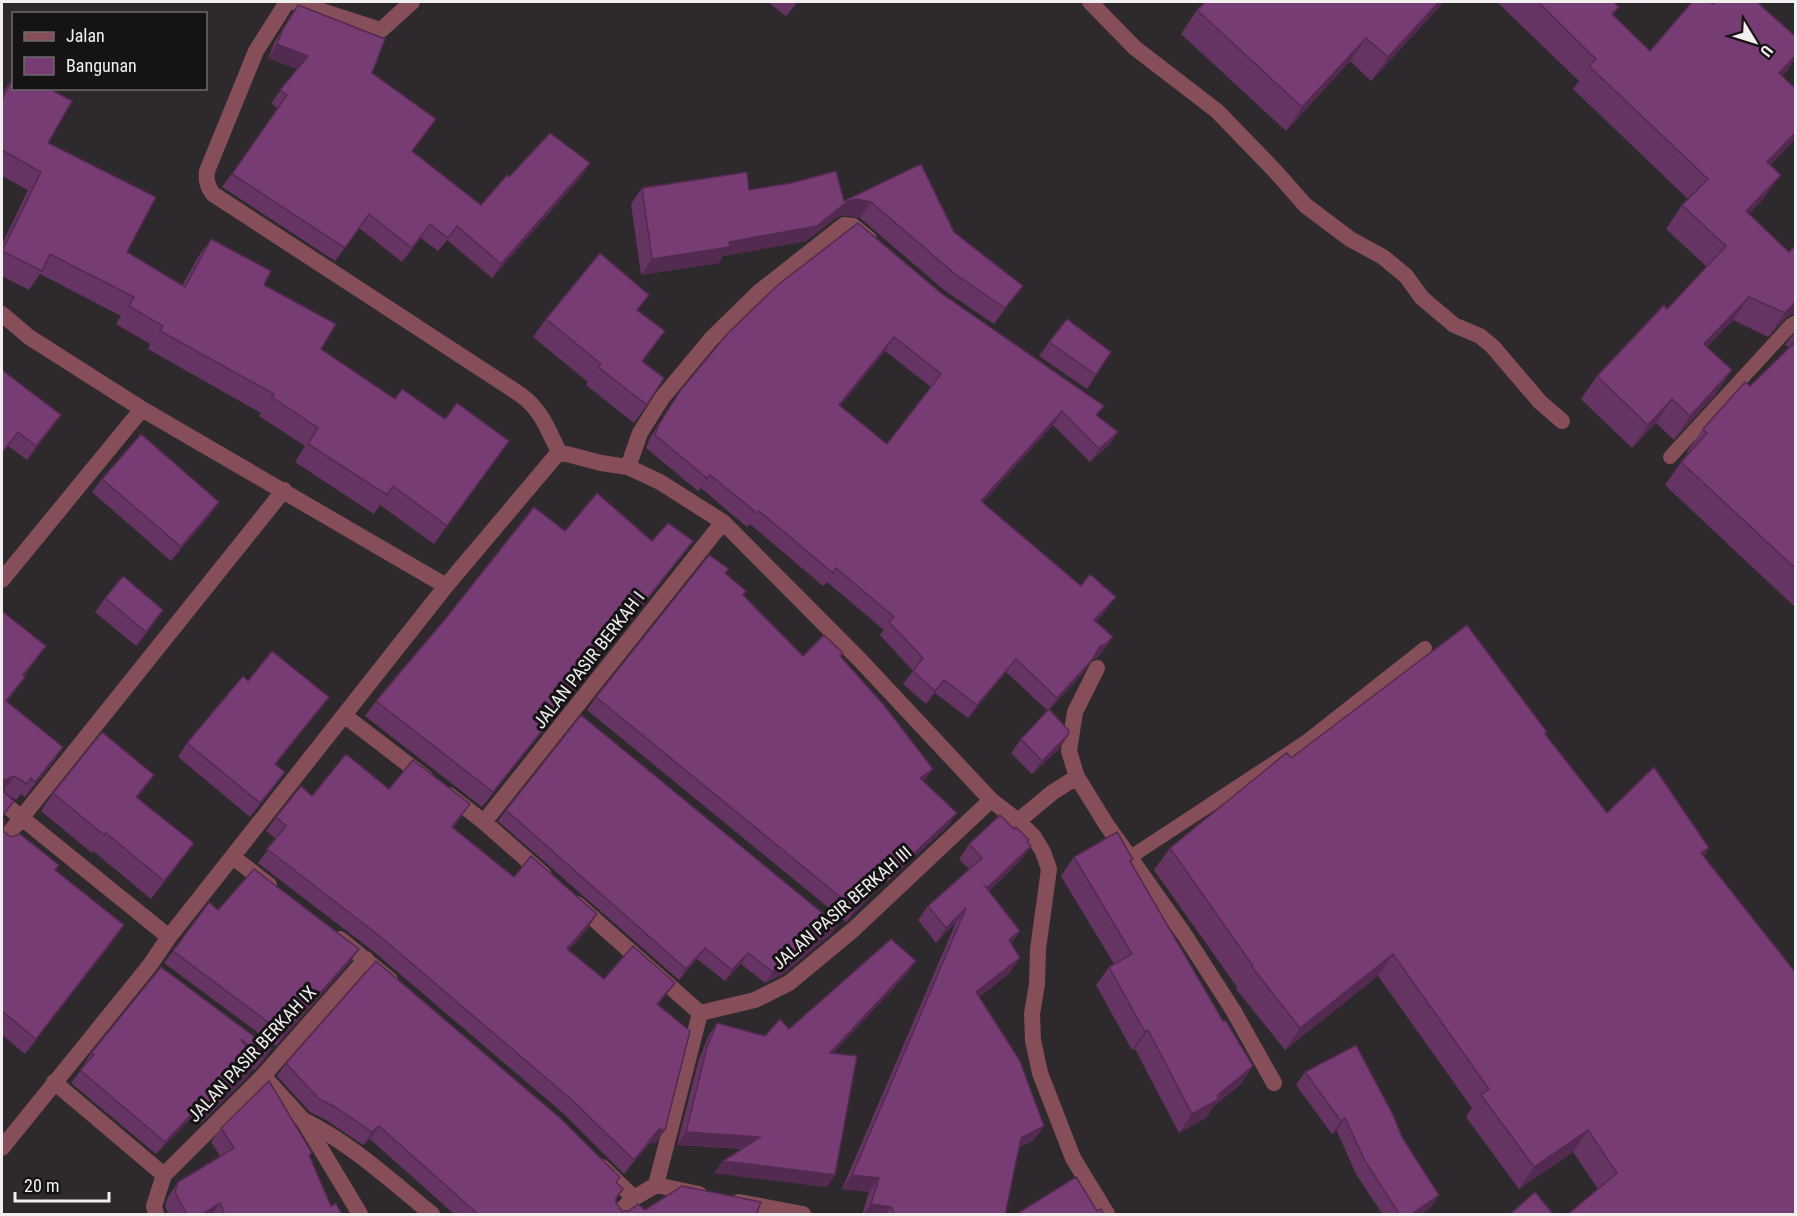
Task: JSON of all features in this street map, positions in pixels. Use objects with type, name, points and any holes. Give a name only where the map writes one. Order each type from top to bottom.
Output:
[{"type":"street","points":[[287,2],[256,51],[207,171],[206,180],[213,194],[521,394],[535,405],[559,452],[600,463],[628,467],[660,482],[723,522],[861,661],[991,800],[1034,837],[1049,869],[1032,1014],[1033,1040],[1040,1073],[1073,1158],[1107,1215]]},
{"type":"street","points":[[294,2],[381,30],[412,2]]},
{"type":"street","points":[[1090,2],[1135,48],[1217,111],[1305,205],[1350,239],[1383,257],[1406,276],[1422,298],[1454,325],[1479,336],[1493,347],[1540,402],[1562,421]]},
{"type":"street","points":[[628,467],[640,433],[662,398],[711,339],[759,292],[844,225],[853,226],[880,249]]},
{"type":"street","points":[[2,314],[29,337],[142,409],[446,586]]},
{"type":"street","points":[[2,580],[142,409]]},
{"type":"street","points":[[2,1148],[54,1082],[155,968],[169,938],[446,586],[559,452]]},
{"type":"street","points":[[2,842],[284,490]]},
{"type":"street","name":"JALAN PASIR BERKAH I","points":[[484,822],[578,715],[723,522]]},
{"type":"street","points":[[1097,668],[1075,712],[1069,751],[1077,777],[1106,824],[1184,934],[1233,1010],[1274,1083]]},
{"type":"street","points":[[345,716],[484,822],[700,1013],[656,1185]]},
{"type":"street","points":[[1018,821],[1053,792],[1077,777]]},
{"type":"street","name":"JALAN PASIR BERKAH III","points":[[700,1013],[755,1000],[789,983],[841,931],[854,929],[991,800]]},
{"type":"street","points":[[2,802],[169,938]]},
{"type":"street","points":[[234,858],[281,894]]},
{"type":"street","points":[[328,930],[401,990]]},
{"type":"street","name":"JALAN PASIR BERKAH IX","points":[[164,1174],[263,1076],[273,1056],[366,959]]},
{"type":"street","points":[[263,1076],[304,1121],[360,1215]]},
{"type":"street","points":[[54,1082],[164,1174],[154,1206],[156,1215]]},
{"type":"street","points":[[304,1121],[333,1136],[354,1151],[432,1215]]},
{"type":"street","points":[[588,1152],[634,1198]]},
{"type":"street","points":[[617,1215],[634,1198],[656,1185],[803,1215]]},
{"type":"lane","points":[[1670,457],[1796,322]]},
{"type":"lane","points":[[1129,858],[1307,741],[1425,648]]},
{"type":"building","points":[[1205,2],[1439,2],[1388,57],[1366,38],[1302,107],[1197,10]]},
{"type":"building","points":[[1538,2],[1613,2],[1619,7],[1612,14],[1650,51],[1692,2],[1713,4],[1716,2],[1757,2],[1796,37],[1796,55],[1779,73],[1796,89],[1796,132],[1767,162],[1781,175],[1746,211],[1789,252],[1796,245],[1796,301],[1785,313],[1749,297],[1704,344],[1732,370],[1690,416],[1672,399],[1648,425],[1597,376],[1664,305],[1667,309],[1726,246],[1682,205],[1708,179],[1589,66],[1596,59]]},
{"type":"building","points":[[298,5],[385,39],[372,73],[436,119],[412,151],[481,205],[507,175],[509,177],[550,133],[590,163],[501,264],[457,226],[448,238],[430,224],[412,248],[369,214],[345,248],[232,174],[287,95],[280,90],[308,56],[277,44],[283,29]]},
{"type":"building","points":[[12,81],[12,90],[52,90],[72,101],[48,143],[156,197],[127,252],[185,287],[211,239],[271,271],[264,285],[336,324],[321,349],[395,399],[402,389],[445,419],[457,403],[509,441],[447,526],[393,486],[387,495],[308,444],[318,428],[272,397],[274,394],[160,331],[163,326],[129,306],[134,297],[50,254],[42,271],[2,251],[41,172],[2,150],[2,99]]},
{"type":"building","points":[[921,164],[954,232],[1023,286],[1005,308],[955,274],[871,202],[856,199],[848,201],[817,226],[729,242],[730,247],[652,259],[642,188],[747,172],[749,190],[791,183],[836,171],[844,201]]},
{"type":"building","points":[[858,223],[941,293],[1104,406],[1096,415],[1118,432],[1099,449],[1062,411],[981,501],[1081,586],[1090,574],[1116,597],[1094,620],[1113,637],[1100,646],[1092,660],[1057,698],[1016,659],[977,705],[944,680],[935,691],[913,671],[923,658],[889,622],[894,617],[836,568],[833,573],[759,511],[757,513],[710,475],[707,478],[655,435],[659,424],[680,391],[728,333],[779,284]],"holes":[[[894,337],[941,374],[887,444],[839,405]]]},
{"type":"building","points":[[600,253],[649,295],[637,310],[665,331],[642,361],[664,378],[647,405],[598,367],[601,364],[546,319]]},
{"type":"building","points":[[1067,319],[1111,352],[1096,375],[1049,342]]},
{"type":"building","points":[[1796,341],[1796,569],[1681,462],[1707,433],[1703,429],[1745,382],[1750,386]]},
{"type":"building","points":[[2,370],[61,415],[36,446],[18,432],[2,453]]},
{"type":"building","points":[[141,434],[219,502],[181,547],[102,479]]},
{"type":"building","points":[[597,493],[652,541],[668,523],[693,541],[493,792],[376,701],[446,618],[534,507],[565,531]]},
{"type":"building","points":[[709,555],[729,569],[725,573],[746,591],[743,595],[803,656],[824,635],[843,653],[840,656],[884,705],[933,769],[920,778],[957,813],[896,870],[894,868],[855,909],[596,697]]},
{"type":"building","points":[[123,576],[163,610],[146,632],[105,598]]},
{"type":"building","points":[[2,611],[46,646],[6,701],[63,747],[35,782],[31,778],[27,784],[14,776],[4,780],[3,791],[14,801],[2,816]]},
{"type":"building","points":[[1467,625],[1547,732],[1545,734],[1607,813],[1654,767],[1709,848],[1701,853],[1796,973],[1796,1215],[1567,1215],[1617,1173],[1588,1130],[1534,1167],[1481,1095],[1489,1089],[1393,954],[1300,1028],[1252,967],[1170,848],[1285,754],[1287,753],[1291,758]]},
{"type":"building","points":[[272,651],[329,697],[275,764],[285,772],[260,803],[187,743],[243,676],[248,681]]},
{"type":"building","points":[[1049,709],[1069,731],[1068,735],[1042,761],[1021,739]]},
{"type":"building","points":[[581,715],[837,925],[791,963],[773,972],[748,953],[732,970],[705,948],[686,969],[506,810]]},
{"type":"building","points":[[102,732],[154,775],[136,797],[194,843],[164,881],[53,793]]},
{"type":"building","points":[[346,754],[389,789],[413,760],[470,804],[452,827],[514,877],[531,856],[597,914],[567,949],[604,979],[633,946],[675,983],[657,1004],[690,1031],[665,1130],[659,1129],[634,1160],[573,1101],[382,938],[267,849],[286,826],[276,817],[301,786],[312,796]]},
{"type":"building","points":[[1000,815],[1029,840],[1027,842],[1031,846],[988,887],[985,886],[1020,931],[1009,940],[1020,958],[976,992],[1020,1061],[1044,1126],[1021,1138],[1005,1215],[895,1215],[891,1207],[871,1204],[879,1178],[852,1175],[966,908],[946,928],[928,906],[982,858],[969,844]]},
{"type":"building","points":[[2,819],[4,821],[3,831],[11,837],[20,834],[59,865],[55,870],[124,925],[36,1039],[2,1011]]},
{"type":"building","points":[[1117,832],[1133,859],[1130,861],[1223,1021],[1226,1021],[1253,1066],[1217,1096],[1219,1099],[1192,1114],[1148,1030],[1145,1032],[1109,967],[1132,954],[1074,857]]},
{"type":"building","points":[[254,869],[359,949],[284,1034],[173,951],[209,902],[218,910]]},
{"type":"building","points":[[891,939],[916,961],[830,1053],[857,1056],[835,1175],[723,1161],[760,1137],[686,1132],[707,1047],[717,1023],[765,1036],[780,1019],[789,1029]]},
{"type":"building","points":[[376,961],[559,1117],[620,1177],[616,1182],[623,1189],[616,1198],[616,1203],[622,1211],[629,1211],[638,1204],[645,1210],[682,1186],[761,1202],[756,1215],[479,1215],[379,1126],[372,1132],[319,1099],[286,1063]]},
{"type":"building","points":[[161,967],[271,1049],[263,1057],[241,1039],[256,1064],[209,1112],[203,1102],[165,1142],[80,1070],[94,1055],[91,1053]]},
{"type":"building","points":[[1356,1045],[1403,1139],[1439,1195],[1410,1215],[1400,1215],[1365,1161],[1345,1118],[1341,1121],[1305,1072]]},
{"type":"building","points":[[269,1081],[312,1153],[309,1155],[331,1206],[336,1203],[342,1215],[225,1215],[220,1203],[201,1215],[187,1215],[175,1192],[178,1182],[234,1148],[221,1128]]},
{"type":"building","points":[[1076,1177],[1097,1211],[1101,1209],[1104,1215],[1015,1215]]},
{"type":"building","points":[[1535,1192],[1554,1215],[1509,1215]]}]
